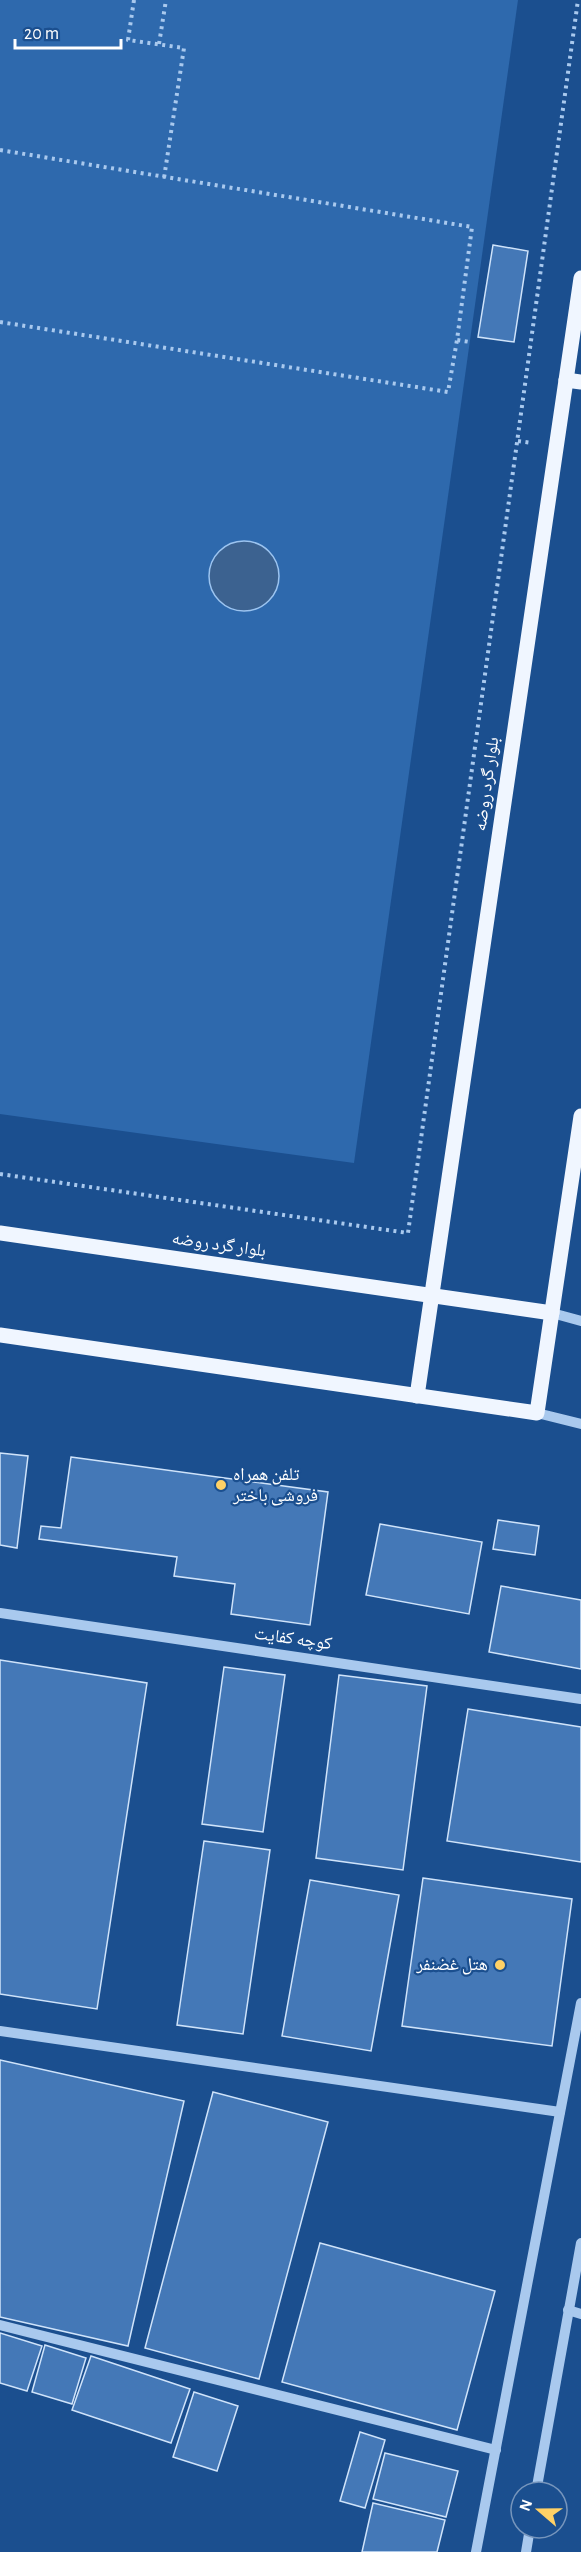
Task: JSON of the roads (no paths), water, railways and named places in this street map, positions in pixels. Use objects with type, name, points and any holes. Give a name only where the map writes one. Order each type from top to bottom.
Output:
[{"type":"main road","name":"بلوار گرد روضه","points":[[417,1396],[573,381],[581,278]]},
{"type":"main road","points":[[0,1335],[537,1413],[581,1116]]},
{"type":"main road","name":"بلوار گرد روضه","points":[[0,1233],[552,1313]]},
{"type":"street","points":[[552,1313],[581,1321]]},
{"type":"street","points":[[537,1413],[581,1424]]},
{"type":"street","name":"کوچه کفایت","points":[[0,1613],[581,1699]]},
{"type":"street","points":[[476,2552],[581,2003]]},
{"type":"street","points":[[0,2031],[560,2112]]},
{"type":"street","points":[[538,2480],[581,2243]]},
{"type":"street","points":[[568,2310],[581,2314]]},
{"type":"street","points":[[0,2325],[496,2450]]},
{"type":"place","name":"تلفن همراه فروشی باختر","points":[[221,1485]]},
{"type":"place","name":"هتل غضنفر","points":[[500,1965]]}]
